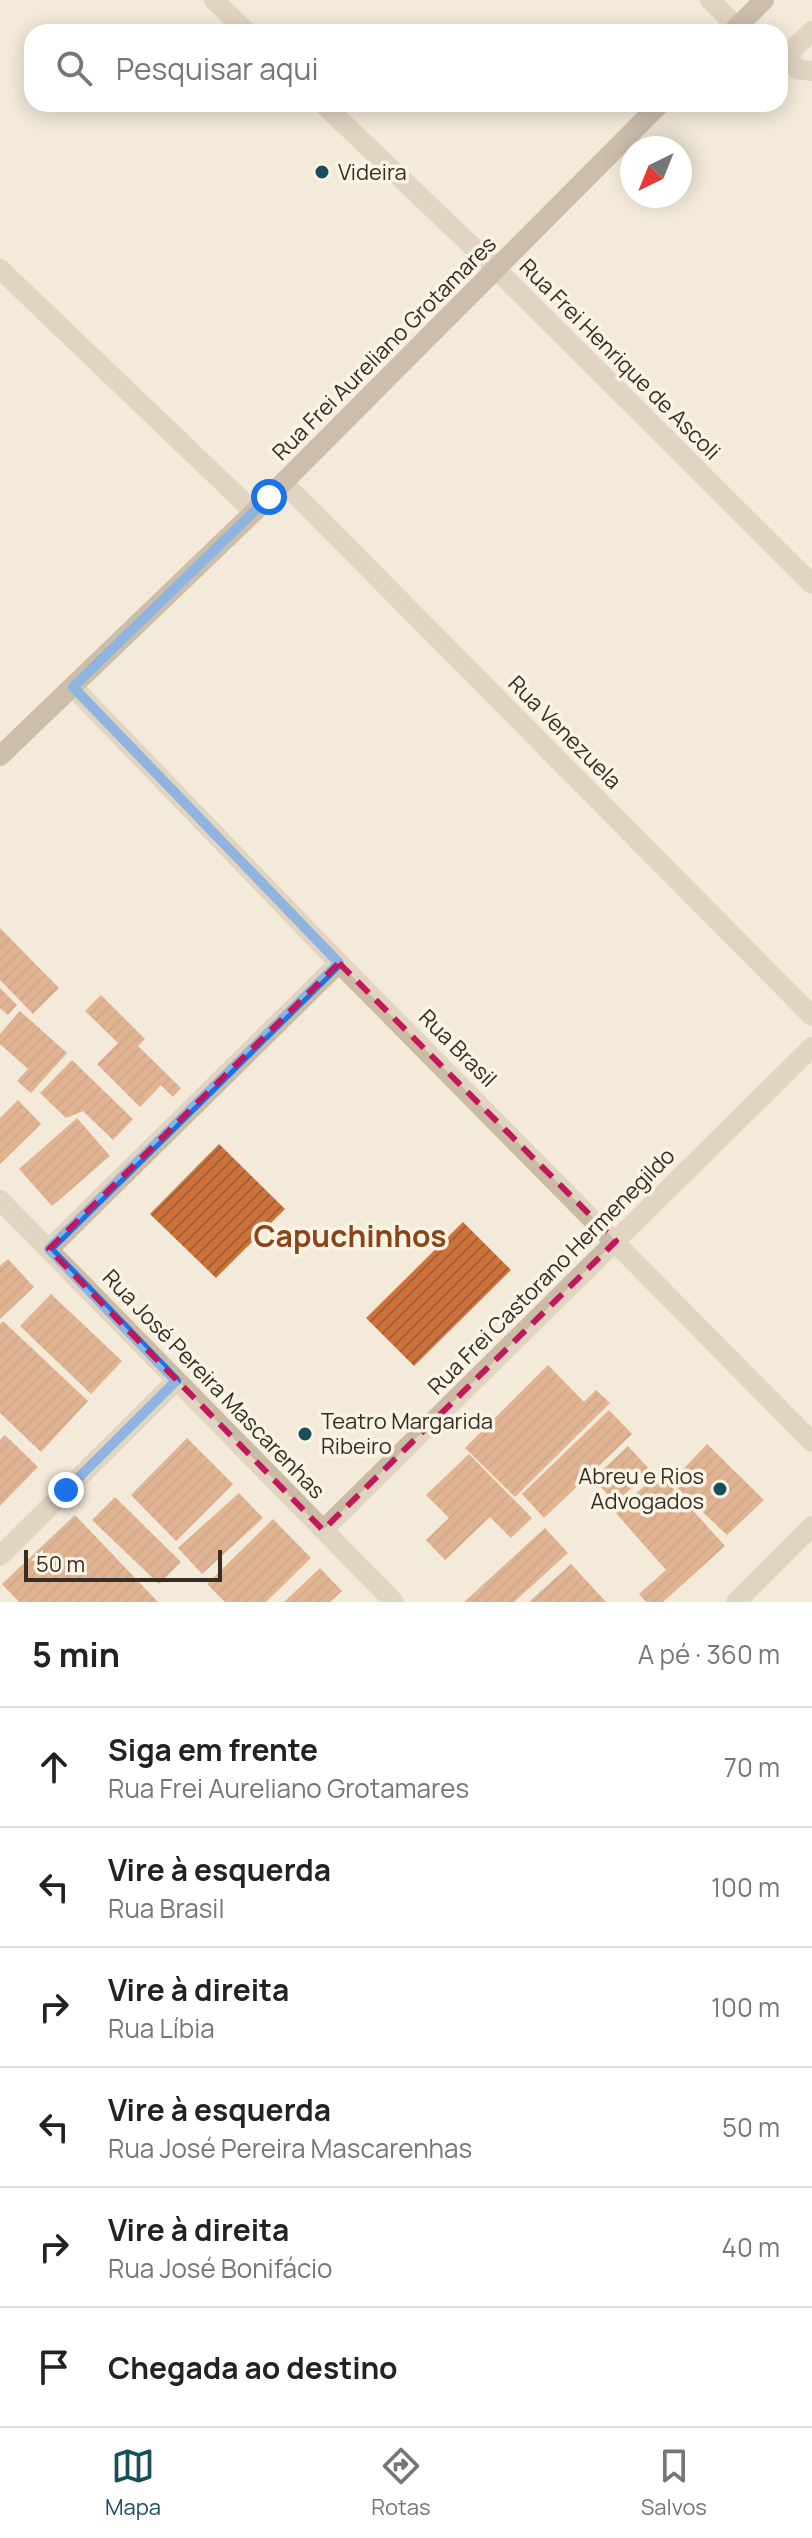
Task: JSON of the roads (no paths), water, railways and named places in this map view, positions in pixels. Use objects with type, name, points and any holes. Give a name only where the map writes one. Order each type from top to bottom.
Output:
[{"type":"street","points":[[214,0],[239,24]]},
{"type":"street","points":[[710,0],[729,24]]},
{"type":"street","points":[[740,24],[764,0]]},
{"type":"street","points":[[812,31],[794,48],[788,59],[797,69],[812,71]]},
{"type":"street","name":"Rua Frei Henrique de Ascoli","points":[[331,112],[496,269],[812,584]]},
{"type":"street","name":"Rua Frei Aureliano Grotamares","points":[[0,756],[284,483],[652,112]]},
{"type":"street","points":[[0,269],[254,512]]},
{"type":"street","name":"Rua Venezuela","points":[[284,483],[812,1016]]},
{"type":"street","name":"Rua Brasil","points":[[73,687],[339,963],[812,1442]]},
{"type":"street","points":[[49,1249],[339,963]]},
{"type":"street","name":"Rua Frei Castorano Hermenegildo","points":[[323,1530],[812,1047]]},
{"type":"street","name":"Rua José Pereira Mascarenhas","points":[[0,1200],[394,1602]]},
{"type":"street","points":[[0,1556],[176,1381]]},
{"type":"street","points":[[736,1602],[812,1526]]},
{"type":"place","name":"Videira","points":[[322,172]]},
{"type":"place","name":"Teatro Margarida Ribeiro","points":[[305,1434]]},
{"type":"place","name":"Abreu e Rios Advogados","points":[[720,1489]]},
{"type":"district","name":"Capuchinhos","points":[[350,1237]]}]
